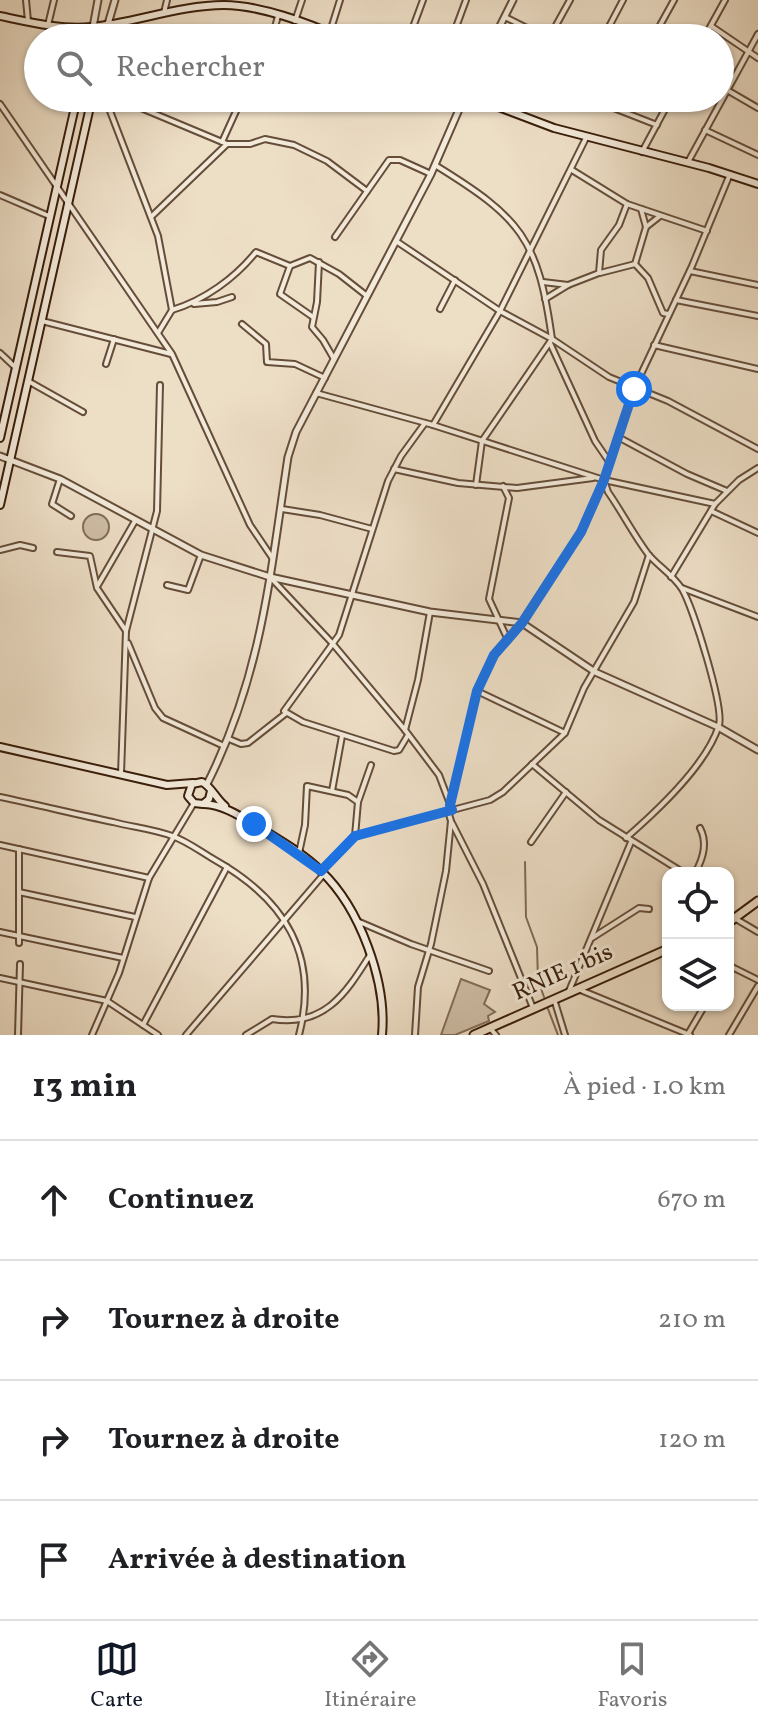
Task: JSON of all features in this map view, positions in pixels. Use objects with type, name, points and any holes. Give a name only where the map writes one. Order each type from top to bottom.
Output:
[{"type":"main road","points":[[108,24],[221,5],[304,24]]},
{"type":"main road","points":[[0,16],[43,24]]},
{"type":"main road","points":[[0,438],[74,112]]},
{"type":"main road","points":[[0,505],[89,112]]},
{"type":"main road","points":[[514,112],[586,138],[688,162],[758,184]]},
{"type":"main road","points":[[0,747],[167,785],[199,781],[231,811],[299,853],[323,872],[355,920],[371,953],[383,1001],[382,1035]]},
{"type":"main road","points":[[191,801],[188,790],[193,783]]},
{"type":"main road","points":[[167,785],[191,801],[231,811]]},
{"type":"main road","points":[[204,804],[210,798],[209,788]]},
{"type":"main road","points":[[734,919],[758,901]]},
{"type":"main road","name":"RNIE 1 bis","points":[[474,1035],[493,1032],[533,1008],[662,952]]},
{"type":"street","points":[[26,0],[28,21]]},
{"type":"street","points":[[48,24],[54,0]]},
{"type":"street","points":[[94,24],[98,0]]},
{"type":"street","points":[[108,24],[115,0]]},
{"type":"street","points":[[164,15],[167,0]]},
{"type":"street","points":[[295,21],[302,0]]},
{"type":"street","points":[[332,24],[340,0]]},
{"type":"street","points":[[414,24],[423,0]]},
{"type":"street","points":[[457,24],[466,0]]},
{"type":"street","points":[[501,24],[513,0]]},
{"type":"street","points":[[556,24],[570,0]]},
{"type":"street","points":[[610,24],[623,0]]},
{"type":"street","points":[[661,24],[674,0]]},
{"type":"street","points":[[712,24],[725,0]]},
{"type":"street","points":[[276,24],[278,16]]},
{"type":"street","points":[[505,17],[519,24]]},
{"type":"street","points":[[734,78],[758,34]]},
{"type":"street","points":[[734,41],[758,58]]},
{"type":"street","points":[[734,94],[758,108]]},
{"type":"street","points":[[0,104],[172,354],[250,525],[273,559]]},
{"type":"street","points":[[110,112],[151,217],[164,263],[172,310],[158,333]]},
{"type":"street","points":[[151,112],[225,143],[250,144],[265,139],[294,145],[327,161],[367,191]]},
{"type":"street","points":[[151,217],[225,143],[237,112]]},
{"type":"street","points":[[209,788],[253,669],[290,450],[301,421],[431,174],[458,112]]},
{"type":"street","points":[[624,112],[657,125]]},
{"type":"street","points":[[642,152],[664,112]]},
{"type":"street","points":[[688,162],[715,112]]},
{"type":"street","points":[[705,130],[758,155]]},
{"type":"street","points":[[433,425],[500,311],[586,138]]},
{"type":"street","points":[[335,237],[389,160],[394,158],[431,174]]},
{"type":"street","points":[[435,165],[500,209],[530,248],[543,282],[551,341],[590,430],[610,463]]},
{"type":"street","points":[[572,170],[627,204],[707,231]]},
{"type":"street","points":[[450,809],[477,691],[494,655],[522,623],[571,550],[604,480],[634,389],[690,271],[730,174]]},
{"type":"street","points":[[0,195],[50,216]]},
{"type":"street","points":[[599,273],[601,250],[619,225],[627,204]]},
{"type":"street","points":[[635,264],[646,227],[641,208]]},
{"type":"street","points":[[646,227],[661,216]]},
{"type":"street","points":[[396,241],[500,311],[609,377],[668,401],[758,449]]},
{"type":"street","points":[[191,304],[235,275],[256,252],[290,266],[310,258],[367,296]]},
{"type":"street","points":[[319,262],[313,330],[334,359]]},
{"type":"street","points":[[545,300],[568,285],[635,264]]},
{"type":"street","points":[[635,264],[644,272],[663,313],[670,313]]},
{"type":"street","points":[[290,266],[280,294],[313,317]]},
{"type":"street","points":[[690,271],[758,285]]},
{"type":"street","points":[[440,309],[455,280]]},
{"type":"street","points":[[543,282],[568,285]]},
{"type":"street","points":[[172,310],[232,297]]},
{"type":"street","points":[[676,300],[758,316]]},
{"type":"street","points":[[42,321],[172,354]]},
{"type":"street","points":[[242,324],[266,344],[267,362],[295,364],[325,378]]},
{"type":"street","points":[[106,364],[114,339]]},
{"type":"street","points":[[476,485],[482,441],[551,341]]},
{"type":"street","points":[[654,345],[758,369]]},
{"type":"street","points":[[0,353],[16,368]]},
{"type":"street","points":[[28,381],[83,412]]},
{"type":"street","points":[[121,774],[126,631],[157,511],[160,385]]},
{"type":"street","points":[[316,393],[433,425],[595,478],[715,504]]},
{"type":"street","points":[[285,714],[284,708],[333,644],[353,597],[372,529],[394,469],[425,423]]},
{"type":"street","points":[[618,437],[687,474],[727,491]]},
{"type":"street","points":[[0,456],[60,479],[201,555],[270,577],[353,597],[430,612],[522,623],[595,672],[718,727],[758,750]]},
{"type":"street","points":[[671,577],[715,504],[757,468],[758,461]]},
{"type":"street","points":[[394,469],[476,485],[517,488],[595,478]]},
{"type":"street","points":[[60,479],[52,504],[71,516]]},
{"type":"street","points":[[604,480],[608,492],[649,555],[682,588],[758,617]]},
{"type":"street","points":[[503,486],[509,498]]},
{"type":"street","points":[[508,640],[489,599],[509,498],[517,488]]},
{"type":"street","points":[[282,509],[372,529]]},
{"type":"street","points":[[711,511],[758,533]]},
{"type":"street","points":[[97,588],[135,521]]},
{"type":"street","points":[[0,550],[20,545],[33,548]]},
{"type":"street","points":[[57,552],[90,556],[97,588],[126,631]]},
{"type":"street","points":[[167,585],[188,590],[201,555]]},
{"type":"street","points":[[186,1035],[355,836],[495,798],[565,733],[584,688],[634,602],[649,555]]},
{"type":"street","points":[[270,577],[333,644],[439,775],[450,809],[446,871],[418,987],[415,1035]]},
{"type":"street","points":[[682,588],[720,711],[718,727],[690,772],[629,840],[572,990],[689,1035],[702,1011]]},
{"type":"street","points":[[285,714],[342,736],[397,751],[406,733],[430,612]]},
{"type":"street","points":[[127,640],[155,708],[163,718],[226,747]]},
{"type":"street","points":[[477,691],[565,733]]},
{"type":"street","points":[[229,739],[241,744],[248,743],[285,714]]},
{"type":"street","points":[[332,791],[342,736]]},
{"type":"street","points":[[532,764],[599,820],[674,867]]},
{"type":"street","points":[[355,836],[358,802],[371,765]]},
{"type":"street","points":[[299,853],[305,825],[306,788],[348,795],[358,802]]},
{"type":"street","points":[[531,842],[566,792]]},
{"type":"street","points":[[0,797],[174,836],[227,867],[260,891],[283,919],[297,945],[303,966],[307,984],[304,1019],[299,1035]]},
{"type":"street","points":[[92,1035],[123,958],[149,878],[191,801]]},
{"type":"street","points":[[451,821],[483,884],[533,1008]]},
{"type":"street","points":[[697,867],[704,849],[700,828]]},
{"type":"street","points":[[0,845],[149,878]]},
{"type":"street","points":[[19,849],[19,943]]},
{"type":"street","points":[[143,1025],[227,867]]},
{"type":"street","points":[[19,892],[135,917]]},
{"type":"street","points":[[590,939],[639,908],[649,909]]},
{"type":"street","points":[[355,920],[429,951],[489,971]]},
{"type":"street","points":[[734,922],[758,932]]},
{"type":"street","points":[[0,932],[123,958]]},
{"type":"street","points":[[246,1035],[272,1019],[292,1022],[324,1012],[338,1001],[371,953]]},
{"type":"street","points":[[18,1035],[20,964]]},
{"type":"street","points":[[729,1035],[758,983],[734,970]]},
{"type":"street","points":[[0,978],[107,1001],[158,1035]]},
{"type":"street","points":[[553,999],[566,1035]]},
{"type":"shaded area","points":[[96,514],[105,518],[109,527],[105,536],[96,540],[87,536],[83,527],[87,518]]},
{"type":"shaded area","points":[[461,979],[490,990],[484,1004],[495,1012],[488,1016],[489,1021],[455,1035],[441,1035]]},
{"type":"waterway","points":[[525,862],[526,917],[537,947],[538,980],[544,997]]},
{"type":"waterway","points":[[548,1009],[558,1035]]},
{"type":"route","points":[[254,824],[321,871],[355,836],[452,810],[450,805],[477,691],[484,674],[494,655],[522,623],[581,532],[604,480],[634,389]]}]
